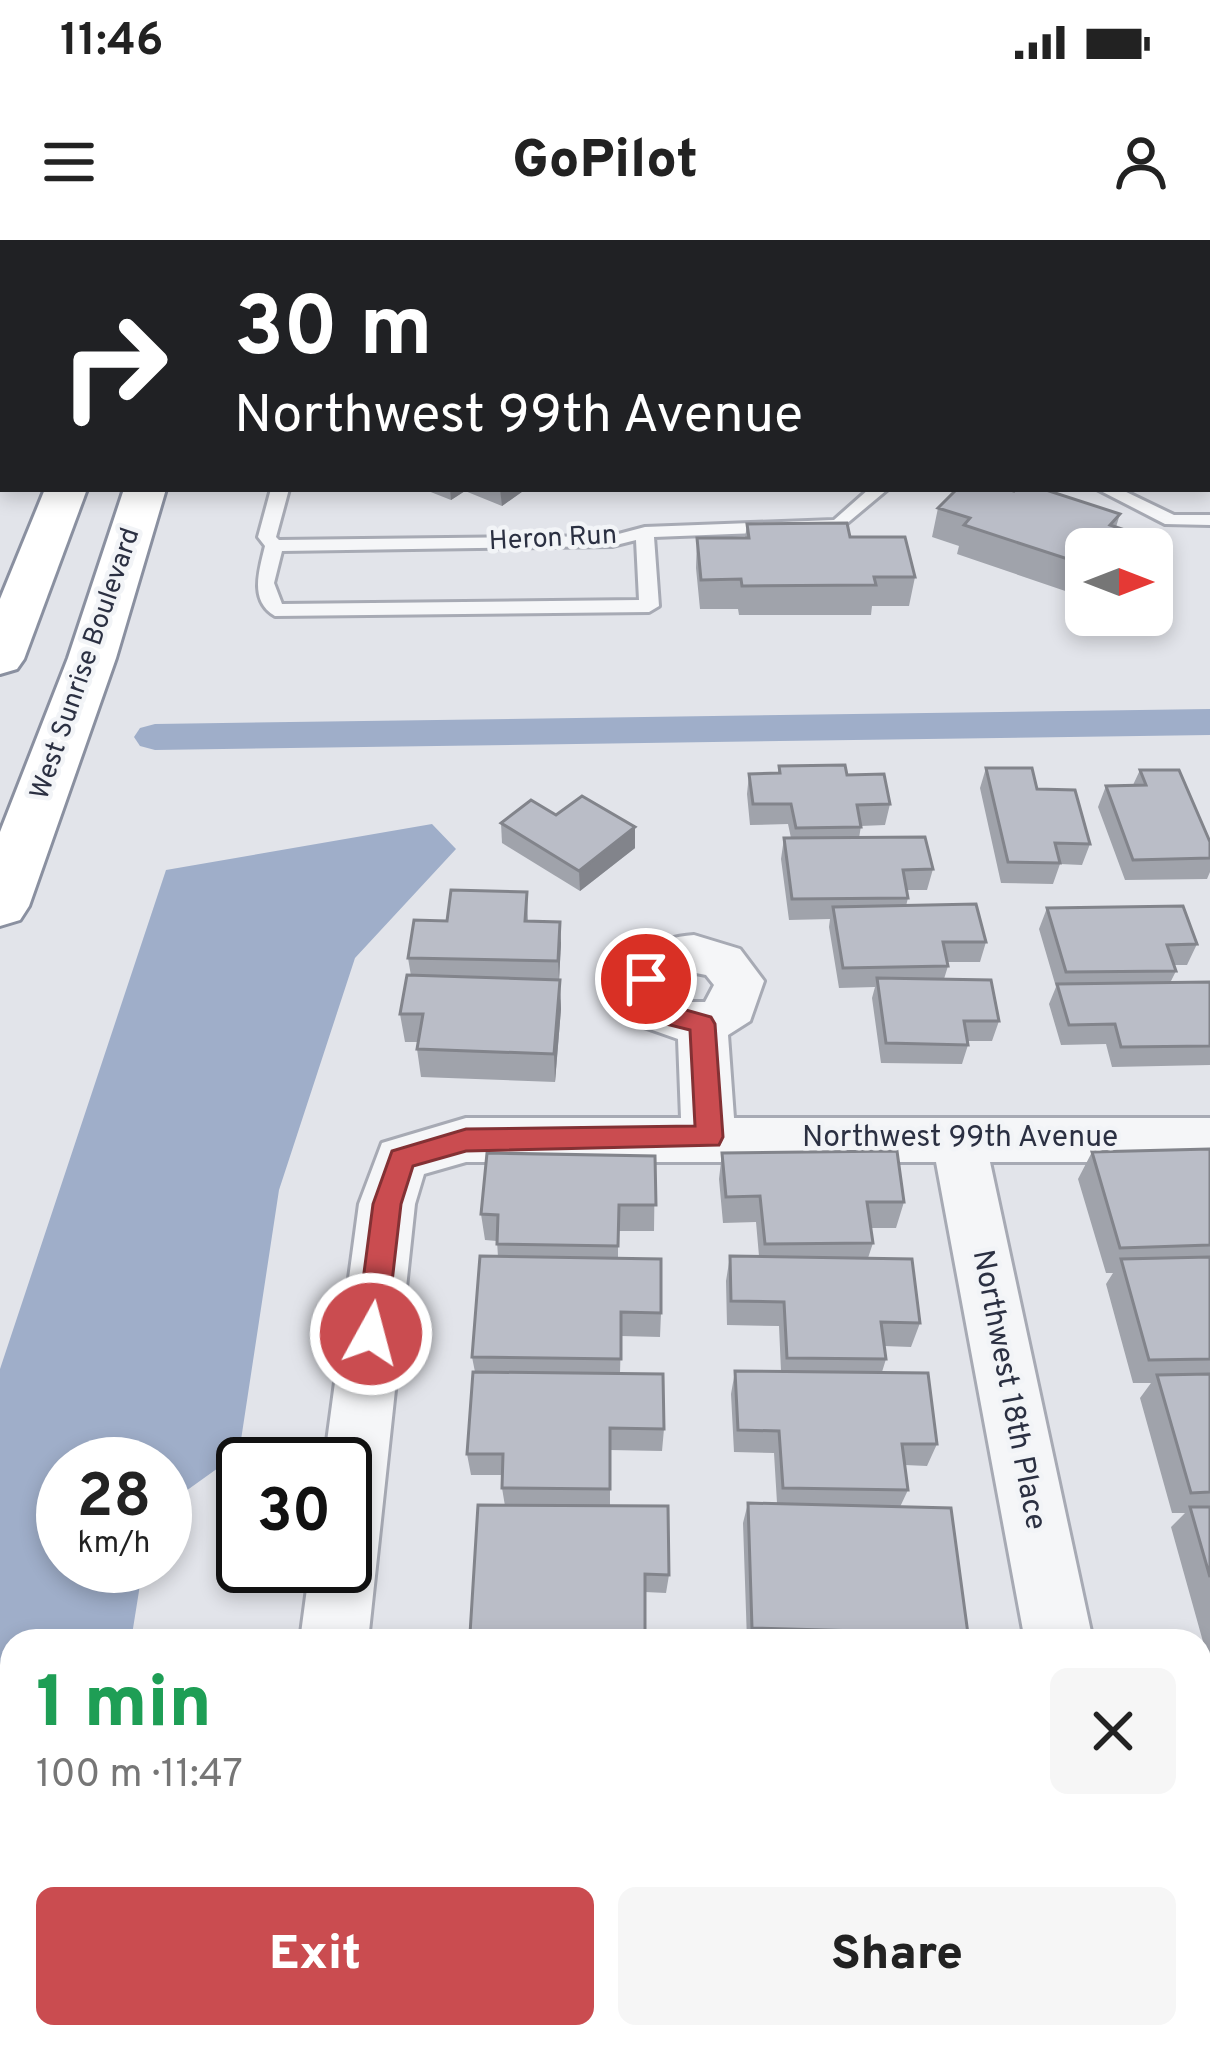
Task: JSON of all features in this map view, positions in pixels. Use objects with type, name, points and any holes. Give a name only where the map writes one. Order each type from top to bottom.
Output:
[{"type":"highway","points":[[0,659],[65,492]]},
{"type":"highway","name":"West Sunrise Boulevard","points":[[0,906],[92,658],[144,492]]},
{"type":"street","points":[[702,1024],[709,1137]]},
{"type":"street","name":"Northwest 18th Place","points":[[958,1138],[1057,1629]]},
{"type":"street","name":"Northwest 99th Avenue","points":[[359,1437],[387,1204],[401,1159],[466,1140],[1210,1140]]},
{"type":"street","points":[[335,1629],[340,1593]]},
{"type":"lane","points":[[279,492],[267,537],[274,546],[266,583],[275,610],[649,606],[645,532]]},
{"type":"lane","name":"Heron Run","points":[[274,546],[612,541],[645,532],[839,525],[876,492]]},
{"type":"lane","points":[[1112,492],[1171,520],[1208,524]]},
{"type":"water","points":[[432,824],[456,849],[355,958],[279,1190],[241,1437],[216,1437],[216,1469],[192,1487],[192,1437],[36,1437],[36,1593],[139,1593],[133,1629],[0,1629],[0,1369],[166,870]]},
{"type":"building","points":[[954,492],[1052,492],[1120,514],[1110,525],[1119,528],[1065,528],[1065,558],[964,525],[970,518],[938,508]]},
{"type":"building","points":[[847,523],[850,537],[905,537],[915,577],[874,577],[876,585],[742,586],[741,579],[701,580],[697,538],[749,538],[747,524]]},
{"type":"building","points":[[845,765],[847,775],[884,774],[890,804],[857,805],[861,827],[796,828],[791,804],[753,804],[749,774],[780,773],[779,766]]},
{"type":"building","points":[[986,768],[1032,768],[1037,789],[1075,790],[1090,844],[1055,843],[1060,863],[1008,862]]},
{"type":"building","points":[[1140,770],[1179,770],[1210,842],[1210,858],[1133,860],[1106,786],[1146,785]]},
{"type":"building","points":[[582,796],[635,827],[579,871],[501,823],[531,800],[556,815]]},
{"type":"building","points":[[925,837],[933,869],[903,870],[908,898],[792,899],[784,838]]},
{"type":"building","points":[[451,890],[527,892],[525,921],[560,922],[558,961],[408,958],[414,920],[447,921]]},
{"type":"building","points":[[976,904],[986,942],[943,942],[948,966],[843,968],[833,907]]},
{"type":"building","points":[[1183,906],[1197,944],[1167,945],[1176,971],[1066,972],[1047,908]]},
{"type":"building","points":[[407,975],[560,980],[554,1054],[417,1049],[423,1014],[400,1014]]},
{"type":"building","points":[[877,978],[991,980],[999,1021],[964,1021],[968,1045],[886,1043]]},
{"type":"building","points":[[1210,982],[1210,1046],[1121,1047],[1115,1024],[1069,1025],[1057,984]]},
{"type":"building","points":[[1210,1149],[1210,1245],[1120,1248],[1092,1152]]},
{"type":"building","points":[[897,1151],[904,1202],[867,1202],[873,1243],[765,1244],[760,1196],[726,1197],[722,1153]]},
{"type":"building","points":[[487,1153],[655,1156],[656,1205],[619,1205],[618,1246],[497,1244],[498,1215],[481,1214]]},
{"type":"building","points":[[480,1256],[661,1259],[661,1313],[621,1312],[621,1359],[472,1357]]},
{"type":"building","points":[[730,1256],[912,1259],[920,1323],[881,1322],[886,1359],[787,1358],[784,1302],[731,1301]]},
{"type":"building","points":[[1210,1257],[1210,1359],[1149,1360],[1121,1259]]},
{"type":"building","points":[[735,1371],[928,1373],[937,1444],[902,1444],[908,1490],[783,1488],[779,1431],[738,1430]]},
{"type":"building","points":[[473,1372],[663,1374],[664,1429],[610,1428],[610,1489],[502,1488],[503,1454],[467,1454]]},
{"type":"building","points":[[1210,1374],[1210,1492],[1191,1493],[1157,1375]]},
{"type":"building","points":[[748,1503],[951,1508],[967,1629],[752,1628]]},
{"type":"building","points":[[478,1505],[668,1506],[669,1575],[645,1574],[645,1629],[470,1629]]},
{"type":"building","points":[[1190,1507],[1210,1507],[1210,1577]]},
{"type":"waterway","points":[[155,737],[1210,722]]},
{"type":"route","points":[[371,1334],[387,1204],[401,1159],[466,1140],[709,1137],[702,1024],[687,1024],[659,1013],[645,991],[646,979]]}]
